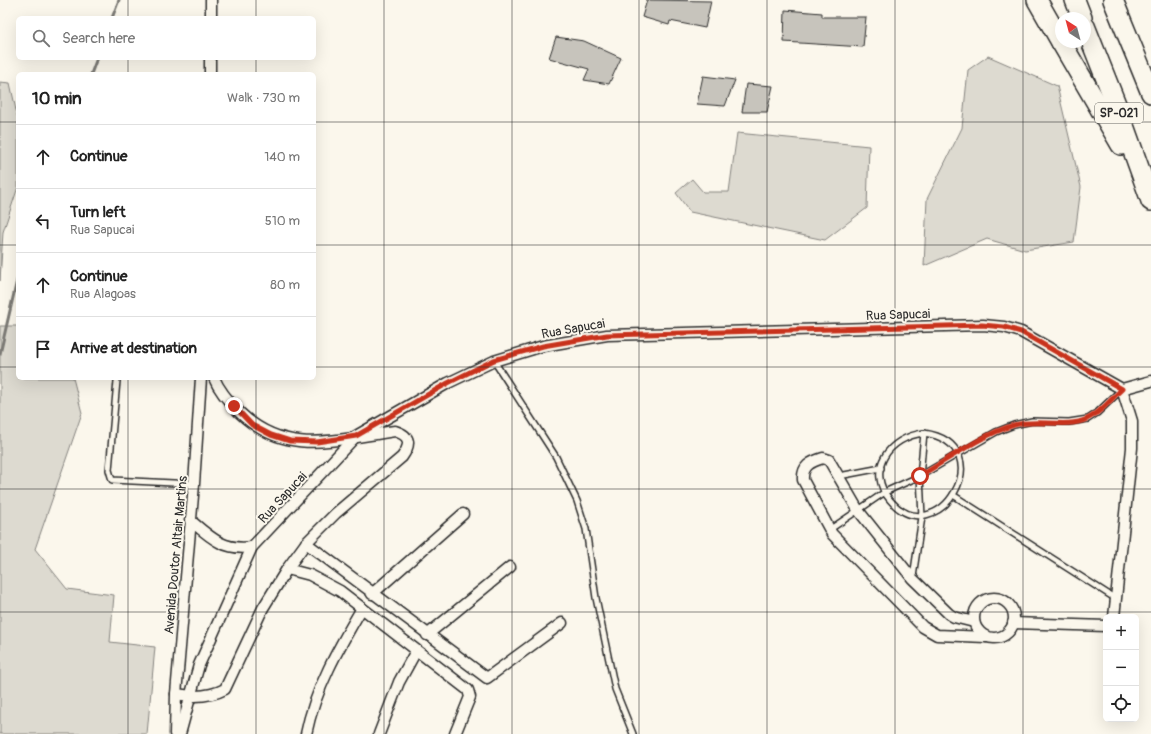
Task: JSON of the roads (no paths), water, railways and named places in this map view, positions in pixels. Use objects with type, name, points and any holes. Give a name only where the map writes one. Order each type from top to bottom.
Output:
[{"type":"highway","name":"SP-021","points":[[1036,0],[1055,32]]},
{"type":"highway","points":[[1075,0],[1080,12]]},
{"type":"highway","name":"SP-021","points":[[1113,0],[1151,93]]},
{"type":"highway","name":"SP-021","points":[[1091,41],[1118,109],[1151,202]]},
{"type":"highway","name":"SP-021","points":[[1065,48],[1113,129],[1151,202]]},
{"type":"street","points":[[211,0],[211,16]]},
{"type":"street","points":[[210,60],[210,72]]},
{"type":"street","name":"Rua Sapucai","points":[[180,734],[199,665],[252,547],[356,436],[448,383],[494,360],[543,346],[607,335],[982,325],[1004,327],[1021,332],[1122,389]]},
{"type":"street","name":"Avenida Doutor Altair Martins","points":[[176,734],[176,694],[194,484],[201,380]]},
{"type":"street","points":[[176,694],[190,696],[218,693],[225,689],[263,608],[287,569],[306,543],[336,513],[402,457],[408,448],[408,440],[402,433],[395,431],[317,442],[290,441],[271,435],[252,425],[238,411],[215,380]]},
{"type":"street","points":[[1114,614],[1132,448],[1132,421],[1122,389],[1151,381]]},
{"type":"street","points":[[974,622],[954,617],[949,614],[912,578],[858,510],[833,464],[822,458],[806,466],[802,472],[803,480],[829,530],[839,543],[923,627],[937,635],[986,637],[1000,637],[1010,629],[1013,623],[1012,611],[1009,605],[1004,601],[992,598],[981,603],[977,608],[974,622],[976,628],[986,637]]},
{"type":"street","points":[[372,594],[463,514]]},
{"type":"street","points":[[190,520],[211,538],[225,546],[238,549],[252,547]]},
{"type":"street","points":[[306,543],[486,678],[562,623]]},
{"type":"street","points":[[427,635],[510,567]]},
{"type":"street","points":[[287,569],[317,578],[340,591],[470,693],[454,734]]},
{"type":"street","points":[[306,734],[322,686],[339,648],[362,608]]},
{"type":"street","points":[[1013,623],[1103,626]]},
{"type":"street","points":[[379,734],[399,682],[416,651]]},
{"type":"lane","points":[[494,360],[556,457],[577,500],[586,529],[596,598],[615,689],[633,734]]},
{"type":"lane","points":[[117,381],[109,470],[112,480],[194,484]]},
{"type":"lane","points":[[829,530],[884,492],[920,476],[958,453],[1014,425],[1032,421],[1069,422],[1088,419],[1098,413],[1122,389]]},
{"type":"lane","points":[[912,578],[922,517],[920,476],[924,433]]},
{"type":"lane","points":[[924,433],[944,438],[958,453],[961,466],[959,486],[954,495],[935,513],[922,517],[901,510],[884,492],[881,480],[881,468],[885,456],[892,446],[901,439],[912,434],[924,433]]},
{"type":"lane","points":[[840,476],[881,468]]},
{"type":"lane","points":[[954,495],[1116,599]]},
{"type":"waterway","points":[[113,16],[119,0]]},
{"type":"waterway","points":[[92,72],[96,60]]},
{"type":"waterway","points":[[0,354],[16,285]]}]
